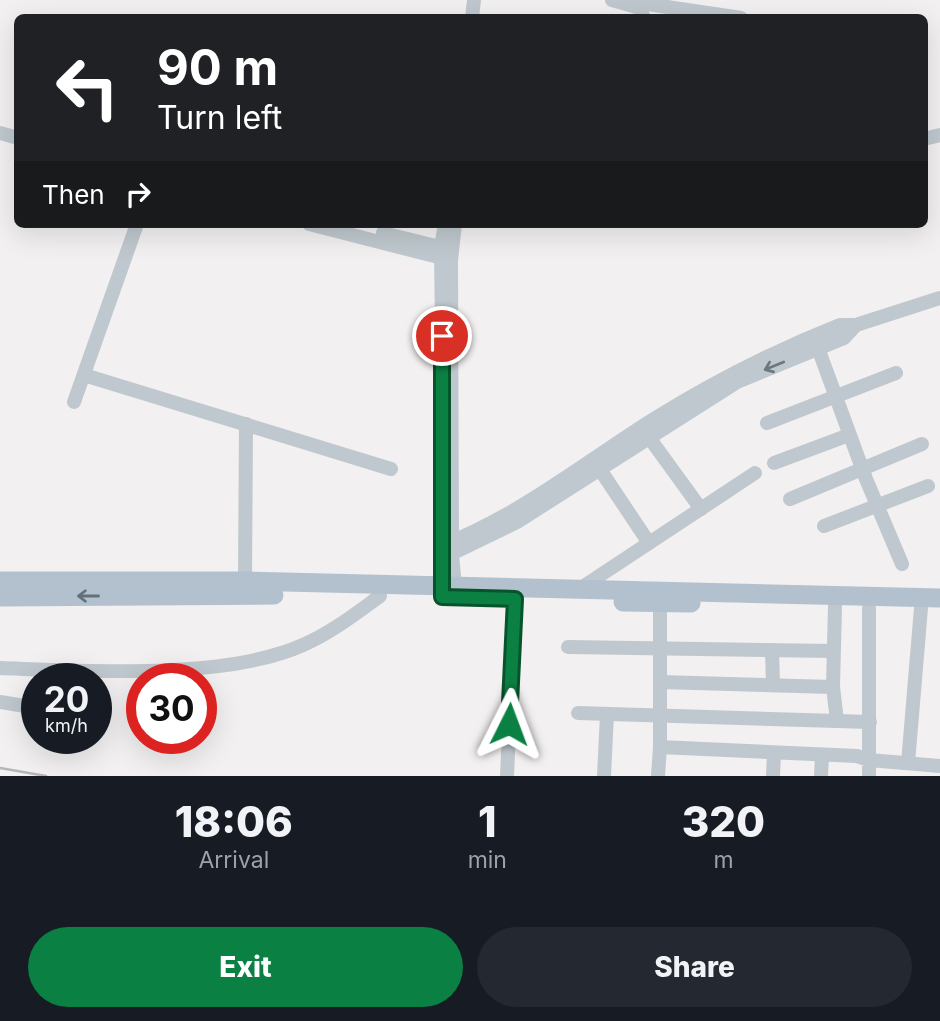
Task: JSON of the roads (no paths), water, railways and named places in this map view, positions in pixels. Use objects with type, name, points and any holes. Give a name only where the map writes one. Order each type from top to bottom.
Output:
[{"type":"main road","points":[[0,581],[245,581],[449,591],[515,599],[930,608]]},
{"type":"main road","points":[[0,597],[380,596],[449,591],[580,588],[940,598]]},
{"type":"street","points":[[612,0],[642,7],[705,14]]},
{"type":"street","points":[[74,402],[136,228]]},
{"type":"street","points":[[327,228],[446,254]]},
{"type":"street","points":[[360,228],[446,254]]},
{"type":"street","points":[[445,228],[449,591]]},
{"type":"street","points":[[446,254],[454,228]]},
{"type":"street","points":[[447,550],[513,512],[654,419],[736,370],[839,325],[856,325],[939,297]]},
{"type":"street","points":[[447,550],[517,522],[648,436],[737,382],[844,338],[856,325]]},
{"type":"street","points":[[818,348],[862,470],[902,564]]},
{"type":"street","points":[[767,423],[896,373]]},
{"type":"street","points":[[84,375],[391,469]]},
{"type":"street","points":[[245,581],[246,424]]},
{"type":"street","points":[[774,463],[849,435]]},
{"type":"street","points":[[648,436],[701,509]]},
{"type":"street","points":[[790,499],[922,444]]},
{"type":"street","points":[[598,468],[649,543]]},
{"type":"street","points":[[580,588],[755,473]]},
{"type":"street","points":[[824,526],[928,486]]},
{"type":"street","points":[[0,668],[181,669],[253,662],[302,646],[336,628],[380,596]]},
{"type":"street","points":[[507,776],[515,599]]},
{"type":"street","points":[[658,776],[660,604]]},
{"type":"street","points":[[835,606],[833,687],[837,721]]},
{"type":"street","points":[[869,607],[869,776]]},
{"type":"street","points":[[900,767],[930,608]]},
{"type":"street","points":[[568,646],[834,652]]},
{"type":"street","points":[[772,650],[773,685]]},
{"type":"street","points":[[660,682],[833,687]]},
{"type":"street","points":[[0,702],[21,705]]},
{"type":"street","points":[[578,713],[870,722]]},
{"type":"street","points":[[604,776],[607,714]]},
{"type":"street","points":[[660,747],[822,755],[869,760],[900,767],[936,769]]},
{"type":"street","points":[[773,776],[774,752]]},
{"type":"street","points":[[821,776],[822,755]]},
{"type":"railway","points":[[0,768],[46,776]]}]
